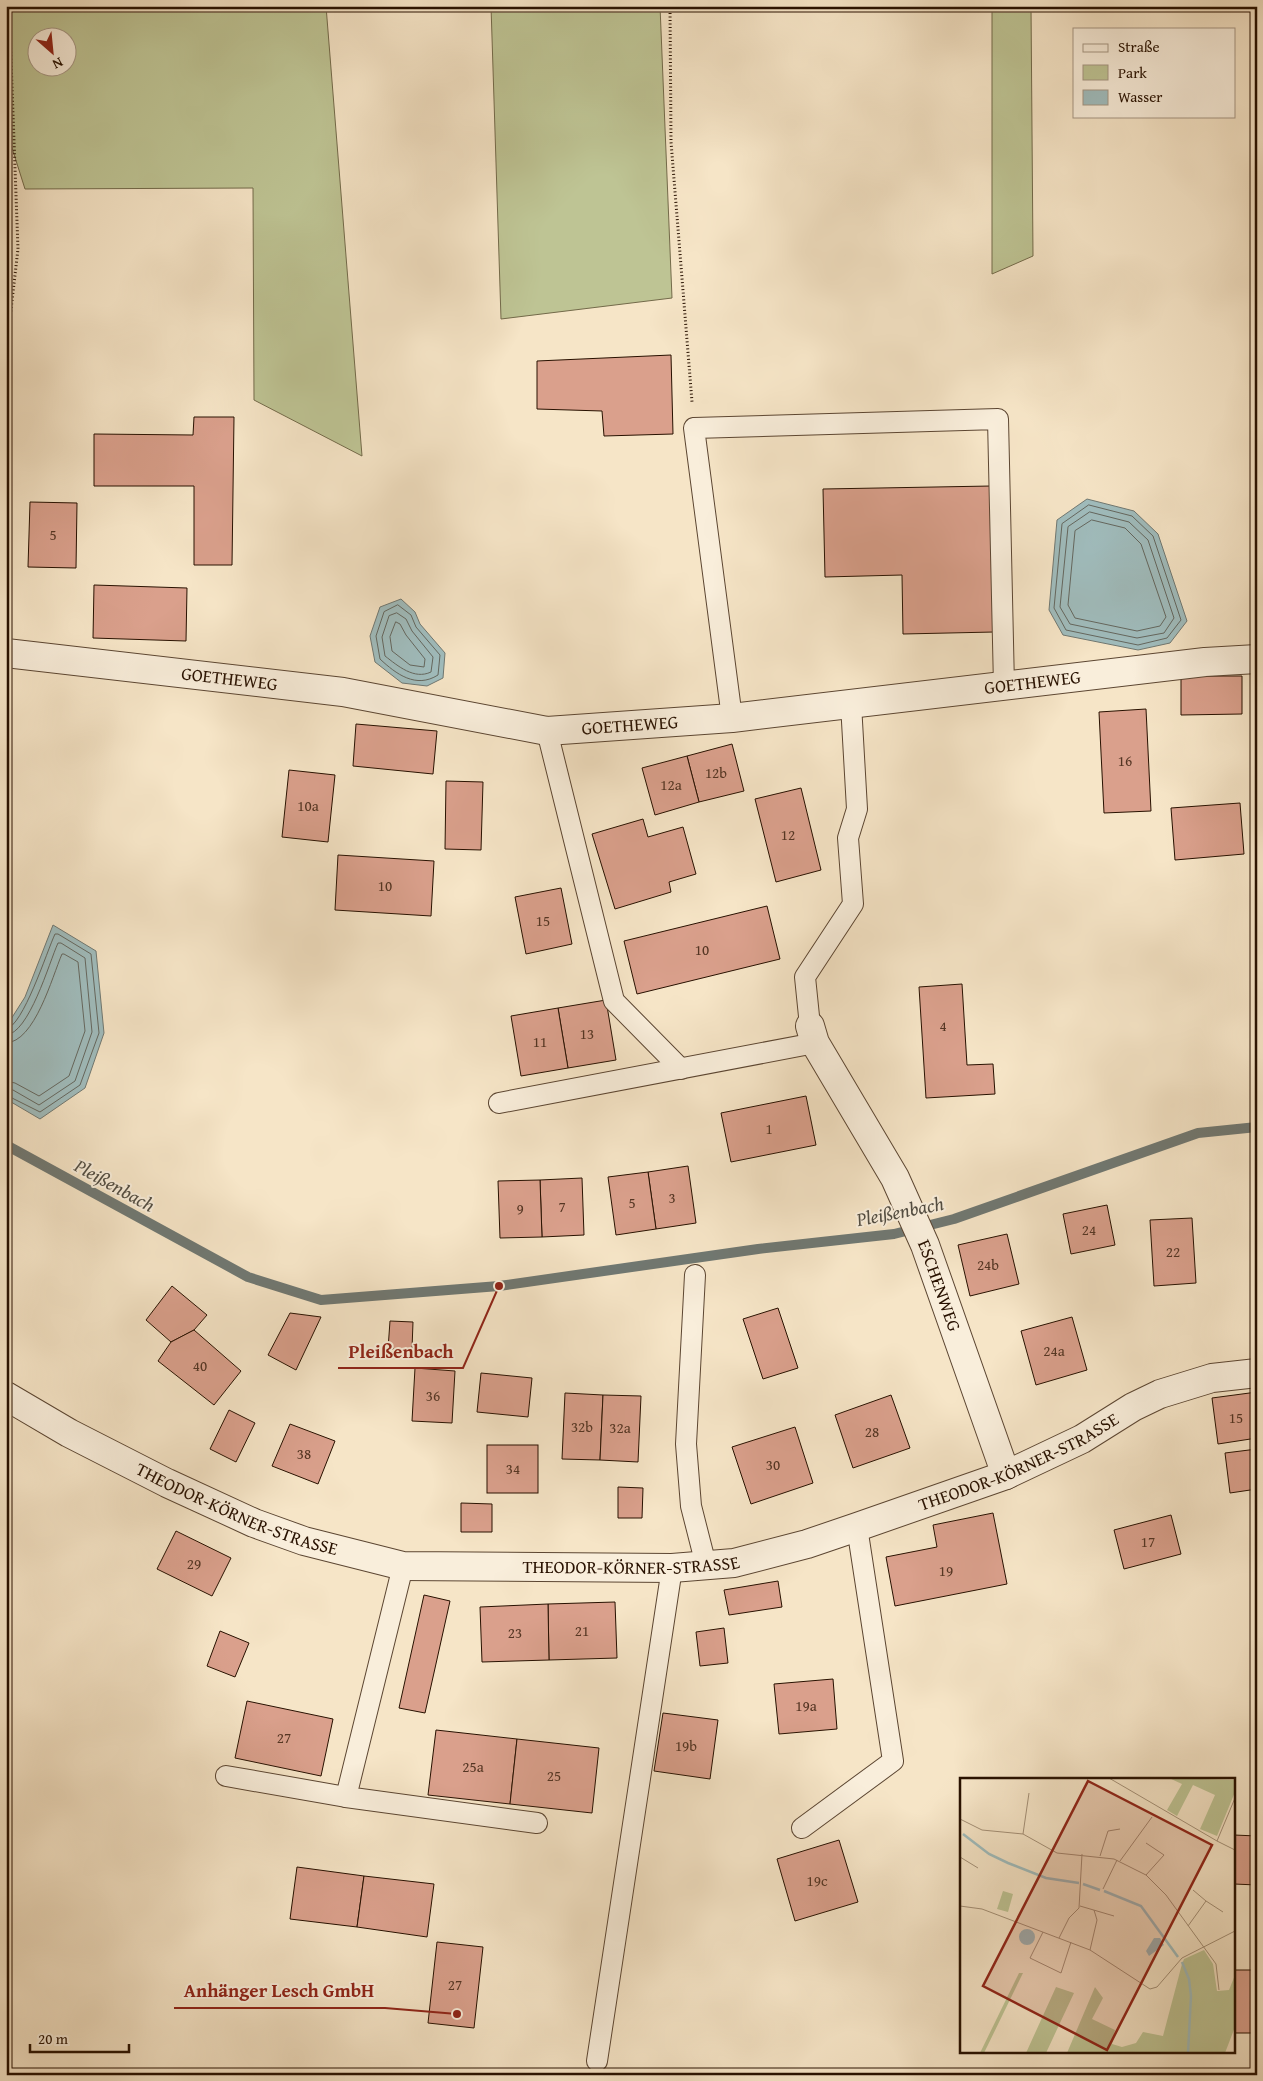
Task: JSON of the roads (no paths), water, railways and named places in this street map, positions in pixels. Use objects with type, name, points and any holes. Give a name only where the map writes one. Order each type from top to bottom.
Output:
[{"type":"street","name":"GOETHEWEG","points":[[6,653],[343,692],[547,731],[732,718],[1205,662],[1257,659]]},
{"type":"street","name":"ESCHENWEG","points":[[812,1034],[895,1178],[925,1244],[1006,1475]]},
{"type":"street","name":"THEODOR-KÖRNER-STRASSE","points":[[6,1396],[69,1433],[167,1483],[254,1523],[304,1541],[403,1566],[672,1568],[734,1563],[807,1544],[1006,1475],[1082,1439],[1132,1407],[1160,1394],[1212,1378],[1257,1373]]},
{"type":"lane","points":[[732,718],[694,428],[998,419],[1004,686]]},
{"type":"lane","points":[[499,1104],[681,1069],[812,1034],[805,977],[853,904],[848,838],[857,809],[851,704]]},
{"type":"lane","points":[[547,731],[614,1001],[681,1069]]},
{"type":"lane","points":[[695,1276],[686,1444],[691,1506],[706,1565]]},
{"type":"lane","points":[[802,1828],[893,1761],[857,1527]]},
{"type":"lane","points":[[346,1797],[403,1566]]},
{"type":"lane","points":[[597,2061],[672,1568]]},
{"type":"lane","points":[[226,1776],[346,1797],[537,1823]]},
{"type":"water","points":[[1087,499],[1134,511],[1158,534],[1187,621],[1170,643],[1138,650],[1063,635],[1049,610],[1057,520]]},
{"type":"water","points":[[401,599],[415,612],[420,624],[445,653],[443,678],[427,686],[402,683],[375,662],[370,636],[380,607]]},
{"type":"water","points":[[53,925],[96,951],[104,1033],[85,1088],[40,1119],[6,1099],[6,1027],[25,997]]},
{"type":"waterway","name":"Pleißenbach","points":[[6,1145],[248,1277],[321,1300],[499,1286],[758,1249],[894,1234],[954,1219],[1198,1133],[1257,1127]]},
{"type":"place","name":"Pleißenbach","points":[[499,1286]]},
{"type":"place","name":"Anhänger Lesch GmbH","points":[[457,2014]]}]
